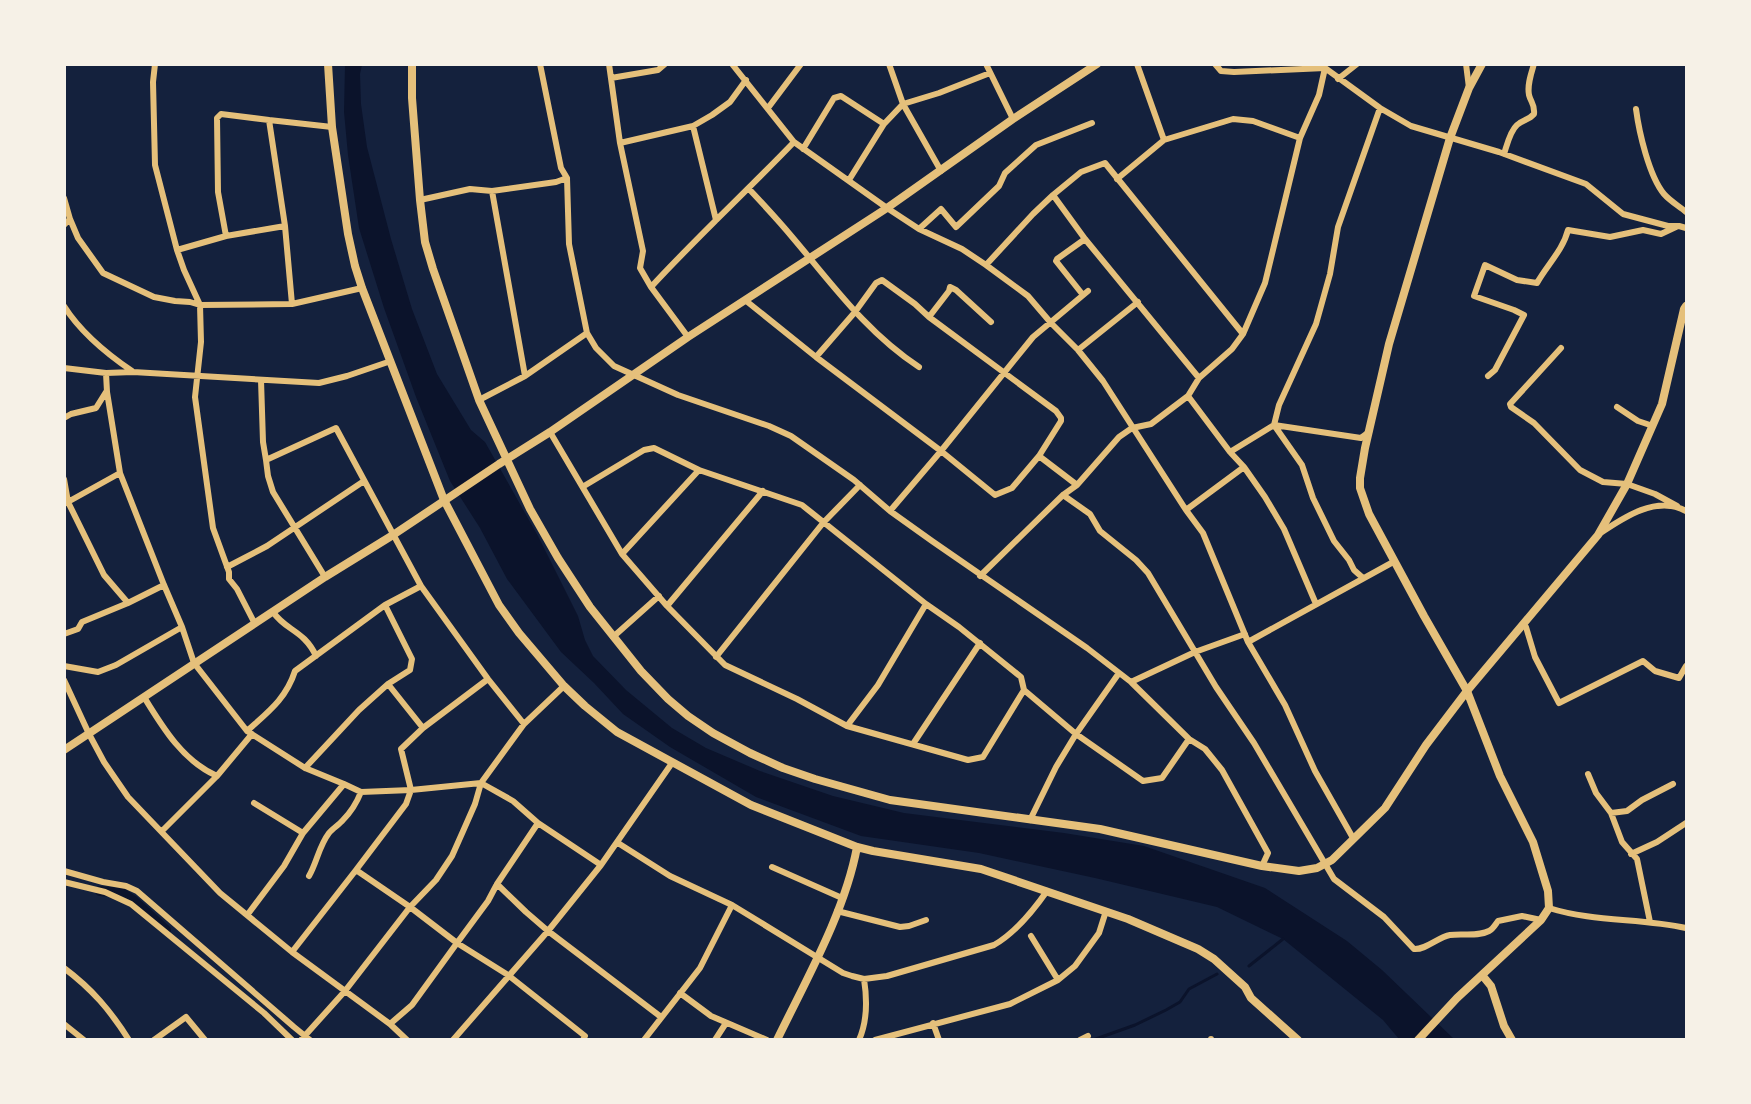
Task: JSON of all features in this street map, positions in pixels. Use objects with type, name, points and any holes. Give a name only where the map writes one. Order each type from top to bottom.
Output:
[{"type":"main road","points":[[412,64],[412,98],[420,200],[426,242],[433,269],[479,400],[530,509],[590,607],[613,637],[668,699],[712,733],[783,768],[890,800],[1100,829],[1262,866],[1299,871],[1317,868],[1332,860],[1384,808],[1426,745],[1467,691]]},
{"type":"main road","points":[[64,750],[325,577],[550,432],[688,337],[887,208],[1013,119],[1097,64]]},
{"type":"main road","points":[[1418,1040],[1457,998],[1541,920],[1549,908],[1548,891],[1533,842],[1500,776],[1467,691],[1369,514],[1360,488],[1362,466],[1389,344],[1450,138],[1469,88],[1482,64]]},
{"type":"main road","points":[[1482,975],[1491,986],[1504,1026],[1512,1040]]},
{"type":"street","points":[[155,64],[153,82],[154,165],[177,249],[200,305],[201,342],[195,397],[213,528],[229,579],[237,589],[255,624]]},
{"type":"street","points":[[328,64],[332,127],[348,234],[362,288],[444,500],[499,605],[519,633],[564,686],[617,732],[751,805],[858,847],[981,869],[1106,911],[1198,949],[1245,987],[1251,998],[1298,1040]]},
{"type":"street","points":[[540,64],[561,168],[567,178],[569,244],[587,333],[597,348],[614,366],[632,375],[678,395],[769,426],[791,436],[854,480],[890,511],[980,576],[1087,648],[1131,682],[1189,739],[1205,749],[1222,770],[1268,853],[1262,866]]},
{"type":"street","points":[[609,64],[620,143],[643,250],[640,268],[651,288],[688,337]]},
{"type":"street","points":[[611,78],[658,70],[665,64]]},
{"type":"street","points":[[732,64],[794,142],[919,229],[962,249],[986,265],[1028,296],[1078,350],[1102,381],[1203,533],[1248,642],[1285,705],[1315,771],[1353,838]]},
{"type":"street","points":[[768,108],[801,64]]},
{"type":"street","points":[[889,64],[903,104],[941,171]]},
{"type":"street","points":[[986,64],[1013,119]]},
{"type":"street","points":[[1137,64],[1164,140]]},
{"type":"street","points":[[1215,64],[1221,70],[1234,72],[1325,66],[1338,79],[1411,126],[1504,154],[1587,184],[1623,214],[1668,226],[1686,228]]},
{"type":"street","points":[[1338,79],[1358,64]]},
{"type":"street","points":[[1466,64],[1469,88]]},
{"type":"street","points":[[1504,154],[1514,128],[1534,114],[1534,105],[1529,96],[1529,83],[1534,64]]},
{"type":"street","points":[[980,576],[1077,484],[1119,437],[1132,428],[1151,424],[1188,396],[1198,378],[1232,349],[1242,334],[1265,283],[1300,138],[1319,95],[1325,66]]},
{"type":"street","points":[[849,180],[884,124],[903,104],[990,74]]},
{"type":"street","points":[[620,143],[693,126],[730,102],[746,80]]},
{"type":"street","points":[[803,148],[837,96],[841,96],[884,124]]},
{"type":"street","points":[[1363,579],[1334,541],[1313,498],[1302,465],[1274,424],[1278,405],[1316,324],[1330,274],[1338,227],[1380,108]]},
{"type":"street","points":[[1636,109],[1639,128],[1655,180],[1665,194],[1686,212]]},
{"type":"street","points":[[226,236],[218,192],[217,118],[221,114],[332,127]]},
{"type":"street","points":[[1117,179],[1164,140],[1233,119],[1253,121],[1300,138]]},
{"type":"street","points":[[269,120],[285,226],[292,304]]},
{"type":"street","points":[[919,229],[941,209],[956,227],[999,186],[1005,173],[1036,145],[1092,123]]},
{"type":"street","points":[[693,126],[716,220]]},
{"type":"street","points":[[651,288],[794,142]]},
{"type":"street","points":[[986,265],[1053,195],[1081,172],[1105,163],[1242,334]]},
{"type":"street","points":[[420,200],[470,189],[492,191],[556,182],[567,178]]},
{"type":"street","points":[[749,189],[855,312],[884,340],[919,367]]},
{"type":"street","points":[[492,191],[525,376]]},
{"type":"street","points":[[1053,195],[1085,239],[1198,378]]},
{"type":"street","points":[[64,198],[78,238],[103,273],[154,297],[200,305],[292,304],[362,288]]},
{"type":"street","points":[[64,225],[70,219]]},
{"type":"street","points":[[177,249],[226,236],[285,226]]},
{"type":"street","points":[[1488,376],[1495,370],[1524,315],[1474,296],[1485,265],[1517,280],[1538,283],[1566,239],[1568,230],[1610,237],[1643,230],[1661,234],[1679,226]]},
{"type":"street","points":[[890,511],[1033,337],[1085,293],[1056,261],[1085,239]]},
{"type":"street","points":[[745,300],[816,357],[941,451],[995,495],[1012,488],[1039,456],[1061,422],[1056,411],[882,280],[876,283],[855,312],[816,357]]},
{"type":"street","points":[[929,317],[950,291],[950,287],[991,322]]},
{"type":"street","points":[[1078,350],[1138,302]]},
{"type":"street","points":[[64,306],[88,336],[133,372]]},
{"type":"street","points":[[1467,691],[1598,535],[1627,484],[1662,404],[1686,306]]},
{"type":"street","points":[[479,400],[525,376],[587,333]]},
{"type":"street","points":[[1561,348],[1510,404],[1511,407],[1534,423],[1580,470],[1603,482],[1627,484],[1655,494],[1686,511]]},
{"type":"street","points":[[64,368],[106,373],[133,372],[319,383],[355,374],[391,361]]},
{"type":"street","points":[[106,373],[120,473],[182,627],[194,663],[249,732],[305,768],[361,792],[481,783],[513,801],[538,823],[601,865]]},
{"type":"street","points":[[261,380],[263,442],[273,492],[325,577]]},
{"type":"street","points":[[64,418],[96,408],[107,392]]},
{"type":"street","points":[[1188,396],[1265,497],[1284,529],[1316,604]]},
{"type":"street","points":[[1617,407],[1638,421],[1653,426]]},
{"type":"street","points":[[1230,452],[1274,424],[1361,438],[1369,432]]},
{"type":"street","points":[[266,459],[336,428],[421,586],[488,679],[524,724]]},
{"type":"street","points":[[550,432],[584,486],[622,554],[667,606],[725,665],[847,726],[968,760],[983,757],[1024,690]]},
{"type":"street","points":[[584,486],[644,450],[654,448],[699,470],[802,505],[1021,676],[1024,690],[1076,734],[1143,781],[1162,778],[1189,739]]},
{"type":"street","points":[[1039,456],[1077,484]]},
{"type":"street","points":[[1186,510],[1244,467]]},
{"type":"street","points":[[622,554],[699,470]]},
{"type":"street","points":[[66,503],[120,473]]},
{"type":"street","points":[[64,479],[66,503],[104,576],[128,603]]},
{"type":"street","points":[[227,567],[267,546],[364,480]]},
{"type":"street","points":[[716,657],[823,523],[860,485]]},
{"type":"street","points":[[667,606],[763,491]]},
{"type":"street","points":[[1063,495],[1090,514],[1100,531],[1136,560],[1148,573],[1195,652],[1254,743],[1334,879],[1384,917],[1414,949],[1419,949],[1442,937],[1485,933],[1491,930],[1498,921],[1522,916],[1541,920]]},
{"type":"street","points":[[1598,535],[1640,511],[1660,506],[1677,506]]},
{"type":"street","points":[[1248,642],[1395,561]]},
{"type":"street","points":[[64,634],[78,629],[82,622],[164,585]]},
{"type":"street","points":[[162,831],[218,776],[249,732],[290,687],[295,671],[385,605],[421,586]]},
{"type":"street","points":[[613,637],[658,596]]},
{"type":"street","points":[[847,726],[878,685],[926,604]]},
{"type":"street","points":[[305,768],[359,710],[388,684],[410,670],[412,659],[385,605]]},
{"type":"street","points":[[273,612],[278,619],[303,636],[312,646],[316,656]]},
{"type":"street","points":[[1523,624],[1535,657],[1559,704],[1643,661],[1655,671],[1679,678],[1686,666]]},
{"type":"street","points":[[64,666],[98,672],[116,665],[182,627]]},
{"type":"street","points":[[1131,682],[1195,652],[1245,634]]},
{"type":"street","points":[[913,744],[980,644]]},
{"type":"street","points":[[1030,820],[1056,767],[1119,673]]},
{"type":"street","points":[[292,951],[406,804],[411,790],[401,749],[423,728],[488,679]]},
{"type":"street","points":[[64,680],[104,762],[128,797],[220,892],[292,951],[390,1024],[407,1040]]},
{"type":"street","points":[[388,684],[423,728]]},
{"type":"street","points":[[64,871],[126,886],[137,891],[305,1038],[345,991],[410,907],[436,880],[452,856],[475,804],[481,783],[524,724],[564,686]]},
{"type":"street","points":[[144,697],[160,723],[179,747],[202,769],[218,776]]},
{"type":"street","points":[[453,1040],[548,931],[601,865],[672,763]]},
{"type":"street","points":[[1588,774],[1596,793],[1611,813],[1622,842],[1637,859],[1650,922]]},
{"type":"street","points":[[248,914],[284,866],[303,833],[344,784]]},
{"type":"street","points":[[1611,813],[1627,811],[1642,800],[1673,784]]},
{"type":"street","points":[[309,876],[315,866],[320,848],[330,831],[343,820],[358,800],[361,792]]},
{"type":"street","points":[[254,803],[303,833]]},
{"type":"street","points":[[390,1024],[412,1005],[488,901],[538,823]]},
{"type":"street","points":[[1631,854],[1657,842],[1686,824]]},
{"type":"street","points":[[618,843],[670,876],[732,905],[843,974],[864,980],[887,976],[994,945],[1004,939],[1047,891]]},
{"type":"street","points":[[777,1040],[837,911],[853,869],[858,847]]},
{"type":"street","points":[[772,867],[842,898]]},
{"type":"street","points":[[356,870],[457,943],[508,975],[585,1036],[582,1040]]},
{"type":"street","points":[[64,882],[105,892],[131,904],[264,1013],[292,1040]]},
{"type":"street","points":[[497,884],[548,931],[661,1017]]},
{"type":"street","points":[[644,1040],[700,968],[732,905]]},
{"type":"street","points":[[1549,908],[1577,915],[1686,928]]},
{"type":"street","points":[[837,911],[900,927],[926,920]]},
{"type":"street","points":[[874,1040],[1010,1004],[1058,980],[1075,966],[1099,933],[1106,911]]},
{"type":"street","points":[[1031,936],[1058,980]]},
{"type":"street","points":[[64,968],[85,983],[114,1017],[129,1040]]},
{"type":"street","points":[[859,1040],[866,993],[864,980]]},
{"type":"street","points":[[680,993],[711,1016],[767,1040]]},
{"type":"street","points":[[154,1040],[186,1017],[205,1040]]},
{"type":"street","points":[[715,1040],[726,1023]]},
{"type":"street","points":[[933,1023],[939,1040]]},
{"type":"street","points":[[64,1024],[84,1040]]},
{"type":"street","points":[[1080,1040],[1088,1036]]},
{"type":"water","points":[[345,65],[362,65],[361,104],[367,147],[412,309],[437,374],[471,430],[485,442],[538,536],[578,616],[585,640],[593,656],[626,690],[672,728],[706,748],[760,771],[833,796],[904,813],[1064,833],[1144,846],[1265,888],[1347,941],[1382,970],[1454,1039],[1399,1039],[1383,1020],[1283,939],[1217,907],[979,853],[861,836],[756,797],[670,747],[623,714],[561,652],[507,579],[480,528],[450,481],[416,397],[384,308],[359,228],[344,112]]},
{"type":"waterway","points":[[100,891],[122,893],[166,930]]},
{"type":"waterway","points":[[1249,966],[1283,939]]},
{"type":"waterway","points":[[1093,1040],[1135,1025],[1166,1010],[1180,1002],[1189,989],[1217,974]]}]
